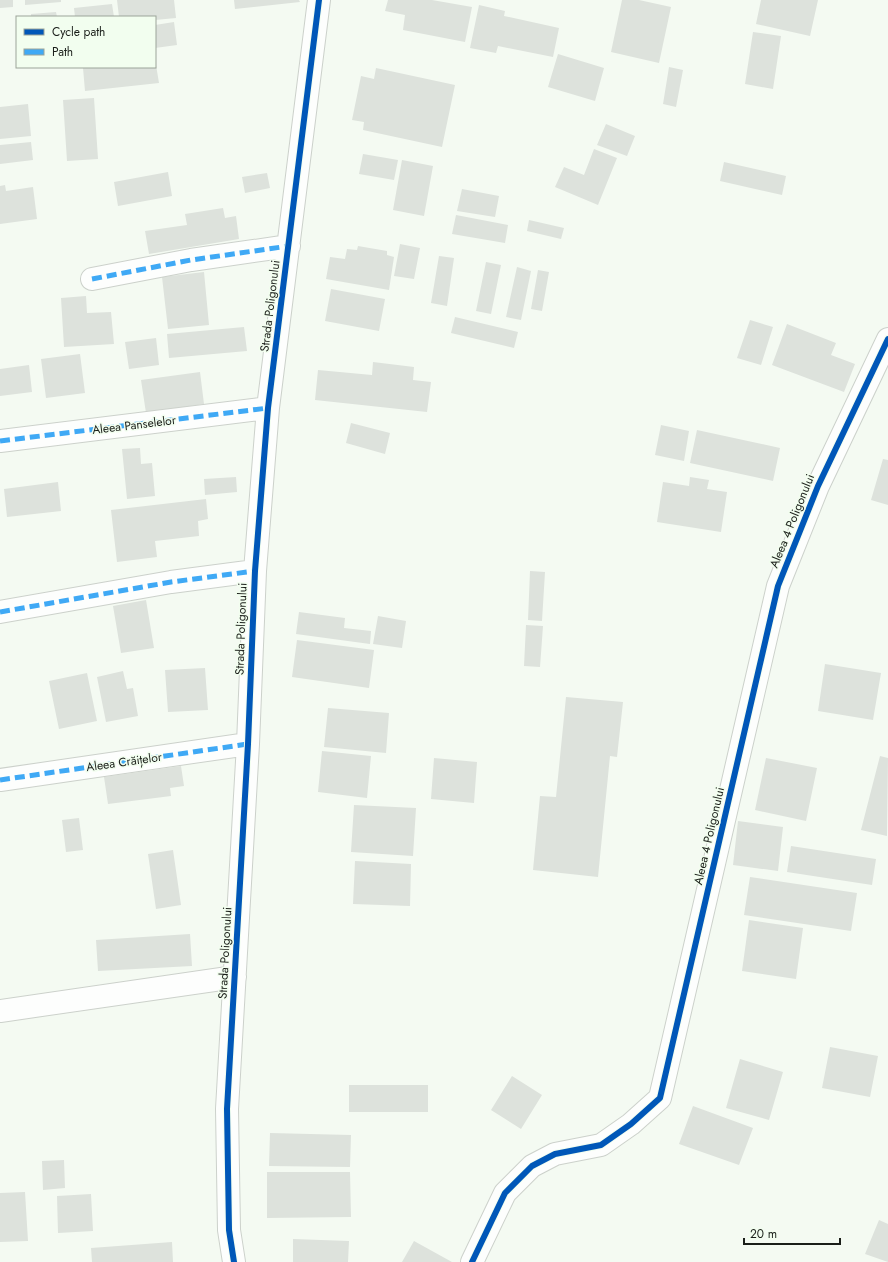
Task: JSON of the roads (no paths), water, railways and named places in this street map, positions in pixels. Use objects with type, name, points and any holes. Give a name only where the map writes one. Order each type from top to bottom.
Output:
[{"type":"street","name":"Strada Poligonului","points":[[234,1262],[229,1230],[227,1109],[248,744],[255,571],[268,408],[319,0]]},
{"type":"street","points":[[92,279],[191,260],[289,246]]},
{"type":"street","name":"Aleea 4 Poligonului","points":[[472,1262],[505,1193],[532,1166],[555,1154],[601,1144],[631,1124],[660,1098],[778,586],[818,486],[888,339]]},
{"type":"street","name":"Aleea Panselelor","points":[[0,442],[268,408]]},
{"type":"street","name":"Strada Poligonului","points":[[0,612],[171,582],[255,571]]},
{"type":"street","name":"Aleea Crăițelor","points":[[0,780],[248,744]]},
{"type":"street","points":[[0,1011],[235,977]]}]
